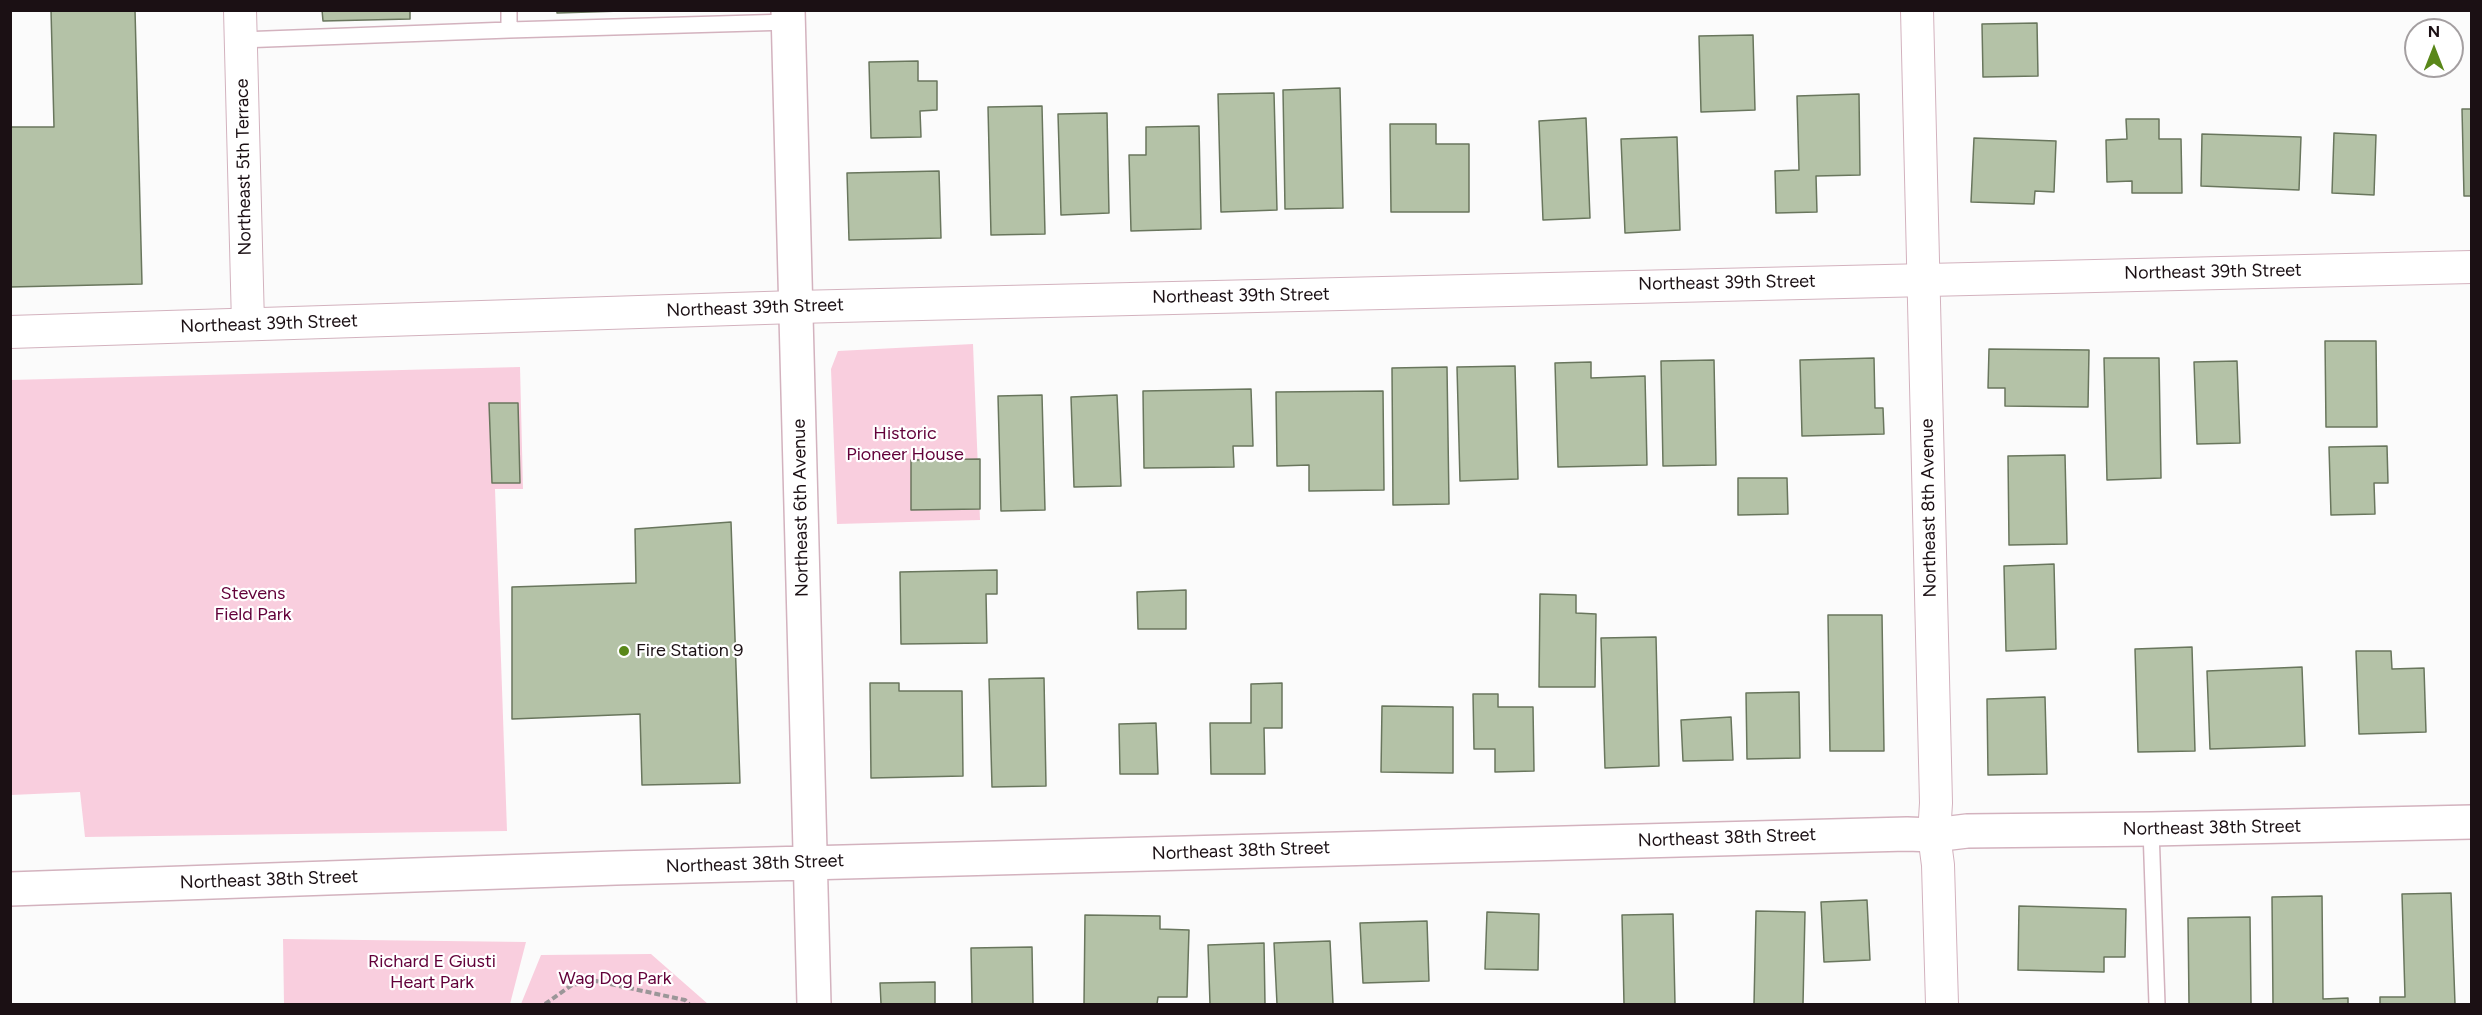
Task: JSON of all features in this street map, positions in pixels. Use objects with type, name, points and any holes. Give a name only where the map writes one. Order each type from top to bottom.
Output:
[{"type":"street","name":"Northeast 8th Avenue","points":[[1917,10],[1936,803],[1934,835],[1938,865],[1942,1005]]},
{"type":"street","name":"Northeast 6th Avenue","points":[[789,16],[814,1005]]},
{"type":"street","name":"Northeast 5th Terrace","points":[[240,25],[248,324]]},
{"type":"street","name":"Northeast 39th Street","points":[[10,332],[796,307],[1924,278],[2472,267]]},
{"type":"street","name":"Northeast 38th Street","points":[[10,889],[810,863],[1895,834],[1934,835],[1966,831],[2472,822]]},
{"type":"lane","points":[[509,10],[509,30]]},
{"type":"lane","points":[[240,25],[509,30],[789,16]]},
{"type":"lane","points":[[2151,829],[2157,1005]]},
{"type":"path","points":[[545,1005],[572,985],[596,981],[685,1000],[689,1005]]},
{"type":"green space","name":"Historic Pioneer House","points":[[973,344],[980,520],[837,524],[831,369],[838,351]]},
{"type":"green space","name":"Stevens Field Park","points":[[520,367],[523,489],[495,489],[507,831],[85,837],[80,792],[11,795],[10,380]]},
{"type":"green space","name":"Richard E Giusti Heart Park","points":[[283,939],[526,942],[510,1004],[284,1004]]},
{"type":"green space","name":"Wag Dog Park","points":[[651,954],[708,1004],[521,1004],[541,955]]},
{"type":"building","points":[[51,10],[135,10],[142,284],[10,287],[10,127],[54,127]]},
{"type":"building","points":[[322,10],[410,10],[410,19],[323,21]]},
{"type":"building","points":[[557,10],[654,10],[557,13]]},
{"type":"building","points":[[2037,23],[2038,76],[1983,77],[1982,24]]},
{"type":"building","points":[[1753,35],[1755,110],[1701,112],[1699,36]]},
{"type":"building","points":[[918,61],[918,81],[937,81],[937,110],[920,111],[921,137],[871,138],[869,62]]},
{"type":"building","points":[[1340,88],[1343,208],[1285,209],[1283,90]]},
{"type":"building","points":[[1274,93],[1277,210],[1221,212],[1218,94]]},
{"type":"building","points":[[1859,94],[1860,175],[1816,176],[1817,212],[1776,213],[1775,171],[1799,170],[1797,96]]},
{"type":"building","points":[[1042,106],[1045,234],[991,235],[988,107]]},
{"type":"building","points":[[2462,109],[2472,109],[2472,196],[2464,196]]},
{"type":"building","points":[[1107,113],[1109,213],[1061,215],[1058,114]]},
{"type":"building","points":[[1586,118],[1590,218],[1543,220],[1539,121]]},
{"type":"building","points":[[2126,119],[2159,119],[2159,139],[2181,139],[2182,193],[2132,193],[2132,181],[2107,182],[2106,140],[2127,139]]},
{"type":"building","points":[[1390,124],[1436,124],[1436,144],[1469,144],[1469,212],[1391,212]]},
{"type":"building","points":[[1199,126],[1201,229],[1131,231],[1129,155],[1146,155],[1146,127]]},
{"type":"building","points":[[2334,133],[2376,135],[2374,195],[2332,193]]},
{"type":"building","points":[[2202,134],[2301,137],[2299,190],[2201,186]]},
{"type":"building","points":[[1677,137],[1680,230],[1625,233],[1621,139]]},
{"type":"building","points":[[1974,138],[2056,141],[2054,192],[2035,191],[2034,204],[1971,202]]},
{"type":"building","points":[[939,171],[941,238],[849,240],[847,173]]},
{"type":"building","points":[[2325,341],[2376,341],[2377,427],[2326,427]]},
{"type":"building","points":[[1989,349],[2089,350],[2088,407],[2005,406],[2005,388],[1988,388]]},
{"type":"building","points":[[1874,358],[1875,408],[1883,408],[1884,434],[1802,436],[1800,360]]},
{"type":"building","points":[[2104,358],[2159,358],[2161,478],[2107,480]]},
{"type":"building","points":[[1714,360],[1716,465],[1663,466],[1661,361]]},
{"type":"building","points":[[2237,361],[2240,443],[2197,444],[2194,362]]},
{"type":"building","points":[[1591,362],[1591,378],[1645,376],[1647,465],[1558,467],[1555,363]]},
{"type":"building","points":[[1515,366],[1518,479],[1460,481],[1457,367]]},
{"type":"building","points":[[1447,367],[1449,504],[1393,505],[1392,368]]},
{"type":"building","points":[[1251,389],[1253,446],[1233,446],[1234,467],[1144,468],[1143,391]]},
{"type":"building","points":[[1383,391],[1384,490],[1309,491],[1309,465],[1277,466],[1276,392]]},
{"type":"building","points":[[1042,395],[1045,510],[1001,511],[998,396]]},
{"type":"building","points":[[1117,395],[1121,486],[1074,487],[1071,397]]},
{"type":"building","points":[[489,403],[518,403],[520,483],[492,483]]},
{"type":"building","points":[[2387,446],[2388,483],[2374,483],[2375,514],[2331,515],[2329,447]]},
{"type":"building","points":[[2065,455],[2067,544],[2009,545],[2008,456]]},
{"type":"building","points":[[980,459],[980,509],[911,510],[911,460]]},
{"type":"building","points":[[1738,478],[1787,478],[1788,514],[1738,515]]},
{"type":"building","name":"Fire Station 9","points":[[731,522],[740,783],[642,785],[640,714],[512,719],[512,587],[636,583],[635,529]]},
{"type":"building","points":[[2054,564],[2056,649],[2006,651],[2004,566]]},
{"type":"building","points":[[997,570],[997,594],[986,594],[987,643],[901,644],[900,572]]},
{"type":"building","points":[[1186,590],[1186,629],[1138,629],[1137,592]]},
{"type":"building","points":[[1540,594],[1576,595],[1576,613],[1596,614],[1595,687],[1539,687]]},
{"type":"building","points":[[1828,615],[1882,615],[1884,751],[1830,751]]},
{"type":"building","points":[[1656,637],[1659,766],[1605,768],[1601,638]]},
{"type":"building","points":[[2192,647],[2195,751],[2138,752],[2135,649]]},
{"type":"building","points":[[2356,651],[2391,651],[2392,669],[2424,668],[2426,732],[2359,734]]},
{"type":"building","points":[[2302,667],[2305,746],[2210,749],[2207,671]]},
{"type":"building","points":[[1044,678],[1046,786],[992,787],[989,679]]},
{"type":"building","points":[[870,683],[899,683],[899,691],[962,691],[963,776],[871,778]]},
{"type":"building","points":[[1282,683],[1282,728],[1264,728],[1265,774],[1211,774],[1210,723],[1251,723],[1251,684]]},
{"type":"building","points":[[1799,692],[1800,758],[1747,759],[1746,693]]},
{"type":"building","points":[[1473,694],[1498,694],[1498,707],[1533,707],[1534,771],[1495,772],[1495,749],[1474,749]]},
{"type":"building","points":[[2045,697],[2047,774],[1988,775],[1987,699]]},
{"type":"building","points":[[1382,706],[1453,707],[1453,773],[1381,772]]},
{"type":"building","points":[[1731,717],[1733,760],[1683,761],[1681,720]]},
{"type":"building","points":[[1156,723],[1158,774],[1120,774],[1119,724]]},
{"type":"building","points":[[2451,893],[2455,1004],[2380,1004],[2380,997],[2405,997],[2402,894]]},
{"type":"building","points":[[2322,896],[2323,999],[2348,998],[2348,1004],[2273,1004],[2272,897]]},
{"type":"building","points":[[1867,900],[1870,960],[1824,962],[1821,902]]},
{"type":"building","points":[[2019,906],[2126,909],[2125,957],[2104,957],[2104,972],[2018,970]]},
{"type":"building","points":[[1756,911],[1805,912],[1803,1004],[1754,1004]]},
{"type":"building","points":[[1487,912],[1539,914],[1538,970],[1485,969]]},
{"type":"building","points":[[1673,914],[1675,1004],[1624,1004],[1622,915]]},
{"type":"building","points":[[1085,915],[1160,916],[1160,929],[1189,930],[1187,997],[1158,997],[1157,1004],[1084,1004]]},
{"type":"building","points":[[2250,917],[2251,1004],[2189,1004],[2188,918]]},
{"type":"building","points":[[1427,921],[1429,981],[1363,983],[1360,923]]},
{"type":"building","points":[[1330,941],[1333,1004],[1277,1004],[1274,943]]},
{"type":"building","points":[[1264,943],[1265,1004],[1210,1004],[1208,945]]},
{"type":"building","points":[[1032,947],[1033,1004],[972,1004],[971,948]]},
{"type":"building","points":[[935,982],[935,1004],[881,1004],[880,983]]},
{"type":"place","name":"Fire Station 9","points":[[624,651]]}]
